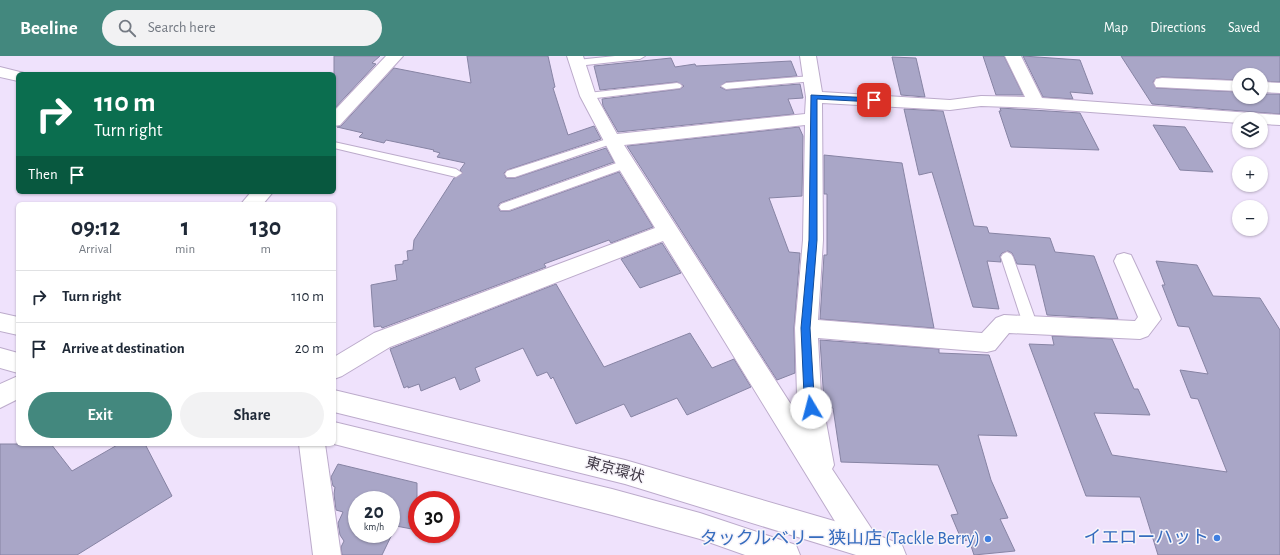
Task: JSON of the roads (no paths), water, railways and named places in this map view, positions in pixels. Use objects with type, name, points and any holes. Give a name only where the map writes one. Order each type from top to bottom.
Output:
[{"type":"main road","points":[[336,119],[395,56]]},
{"type":"main road","points":[[808,56],[814,119],[813,240],[806,328],[809,395],[823,476]]},
{"type":"main road","points":[[1013,56],[1036,103]]},
{"type":"main road","points":[[576,59],[588,96],[625,164],[865,544]]},
{"type":"main road","points":[[0,72],[16,76]]},
{"type":"main road","points":[[1162,84],[1232,86]]},
{"type":"main road","points":[[1268,87],[1280,88]]},
{"type":"main road","points":[[812,88],[950,105],[981,101],[1036,103],[1280,120]]},
{"type":"main road","points":[[613,140],[814,119]]},
{"type":"main road","points":[[252,202],[261,194]]},
{"type":"main road","points":[[336,368],[382,340],[668,231]]},
{"type":"main road","points":[[806,328],[987,343],[1004,324],[1140,330],[1150,319],[1124,261]]},
{"type":"main road","points":[[0,322],[16,326]]},
{"type":"main road","points":[[0,358],[16,362]]},
{"type":"main road","points":[[0,397],[16,387]]},
{"type":"main road","name":"東京環状","points":[[336,401],[624,472],[865,544],[892,555]]},
{"type":"main road","name":"東京環状","points":[[336,433],[612,502],[700,526],[786,555]]},
{"type":"main road","points":[[312,446],[327,555]]},
{"type":"lane","points":[[576,59],[640,56]]},
{"type":"lane","points":[[588,96],[676,86]]},
{"type":"lane","points":[[726,86],[812,88]]},
{"type":"lane","points":[[511,174],[613,140]]},
{"type":"lane","points":[[336,145],[456,173]]},
{"type":"lane","points":[[505,207],[625,164]]},
{"type":"lane","points":[[1007,257],[1030,324]]},
{"type":"place","name":"イエローハット","points":[[1217,538]]},
{"type":"place","name":"タックルベリー 狭山店 (Tackle Berry)","points":[[988,539]]}]
